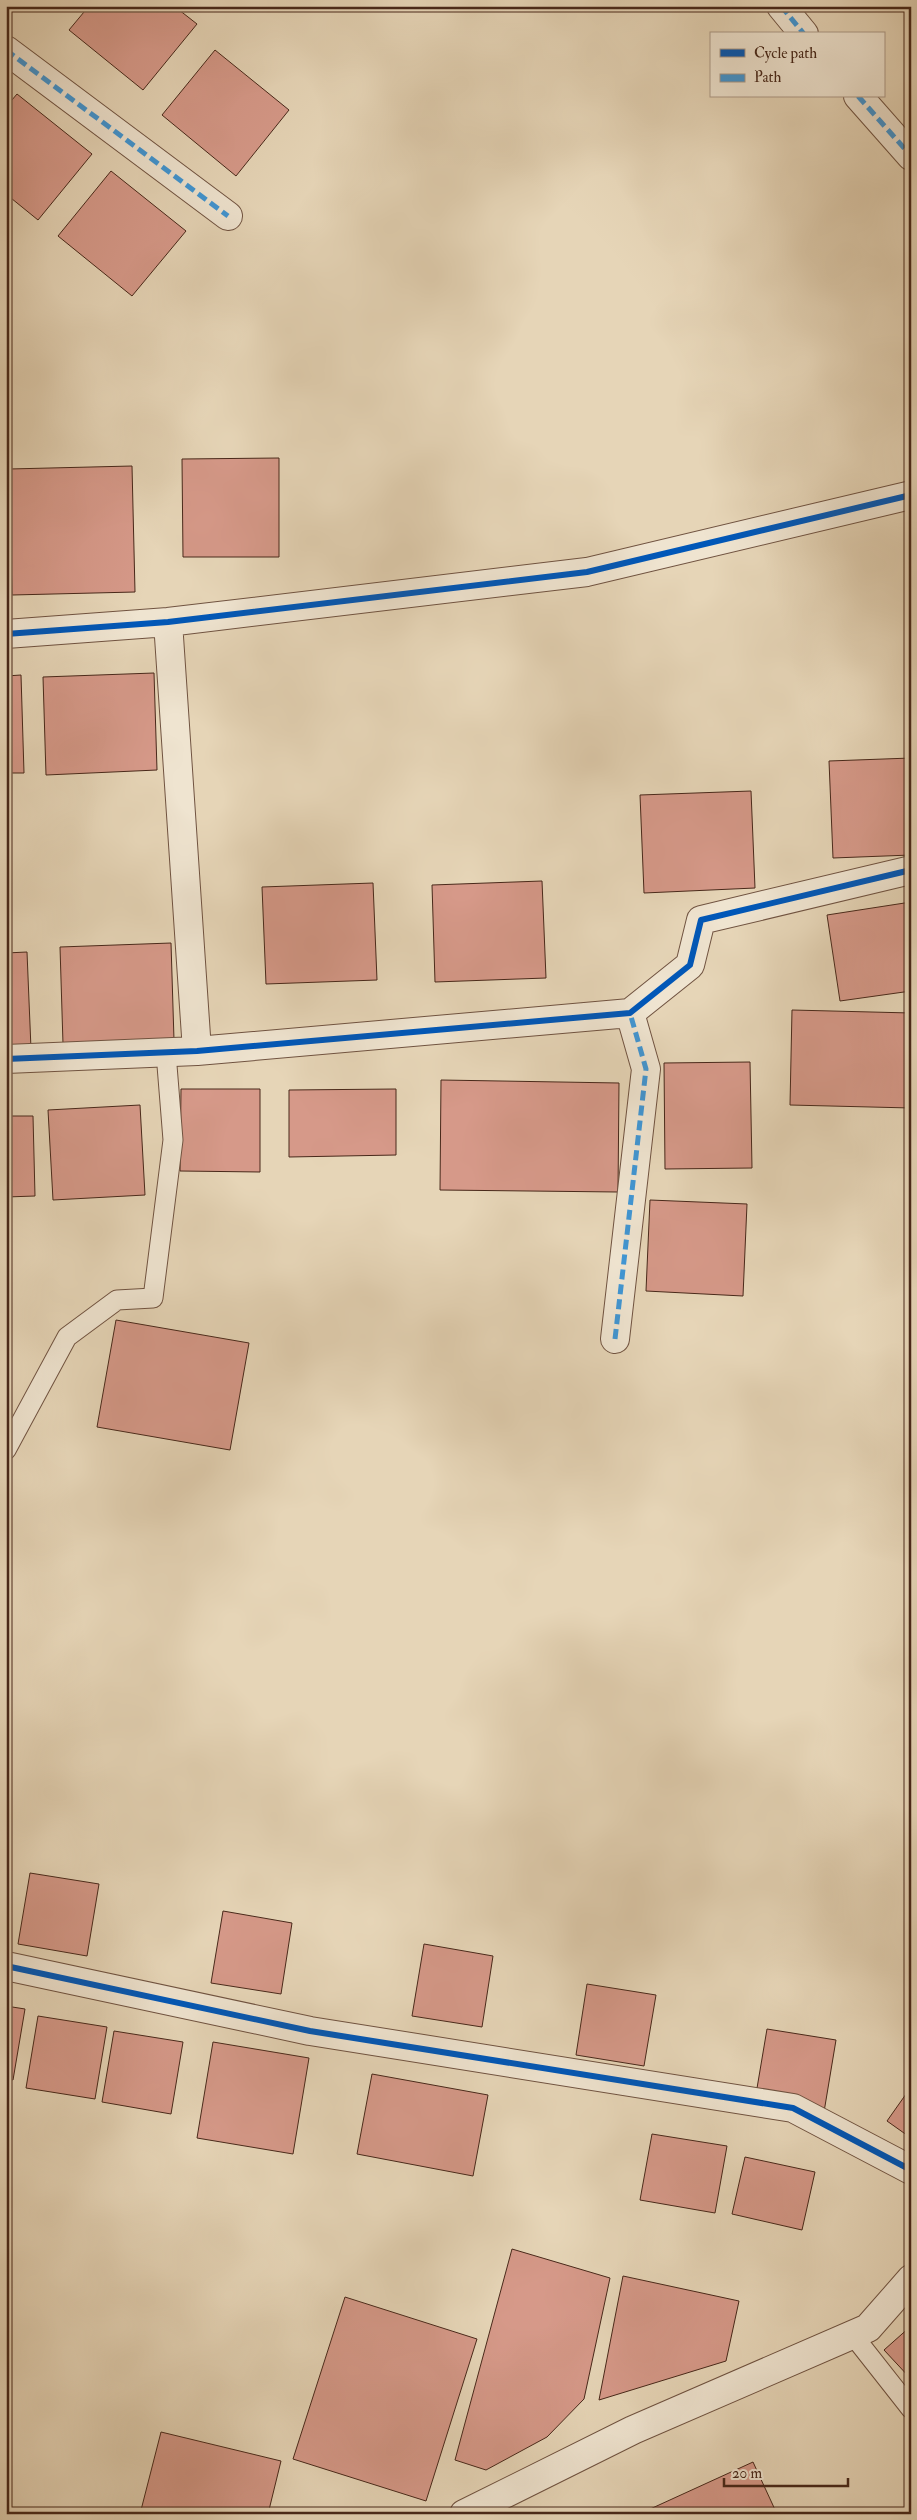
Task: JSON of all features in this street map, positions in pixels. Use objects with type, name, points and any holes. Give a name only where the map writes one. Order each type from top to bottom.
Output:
[{"type":"street","points":[[781,6],[802,32]]},
{"type":"street","points":[[6,50],[228,216]]},
{"type":"street","points":[[860,98],[911,156]]},
{"type":"street","points":[[6,634],[168,622],[587,572],[911,495]]},
{"type":"street","points":[[168,622],[197,1051]]},
{"type":"street","points":[[6,1059],[197,1051],[630,1013],[690,965],[702,920],[911,870]]},
{"type":"street","points":[[615,1339],[646,1069],[630,1013]]},
{"type":"street","points":[[6,1966],[310,2032],[793,2108],[911,2170]]},
{"type":"street","points":[[464,2514],[633,2430],[868,2328],[911,2279]]},
{"type":"lane","points":[[6,1450],[67,1337],[117,1300],[153,1298],[173,1140],[166,1053]]},
{"type":"lane","points":[[852,2334],[911,2409]]},
{"type":"building","points":[[89,6],[174,6],[197,24],[143,90],[69,30]]},
{"type":"building","points":[[215,50],[289,110],[236,176],[162,115]]},
{"type":"building","points":[[17,94],[92,154],[38,220],[6,194],[6,107]]},
{"type":"building","points":[[111,171],[186,231],[132,296],[58,236]]},
{"type":"building","points":[[279,458],[279,557],[183,557],[182,459]]},
{"type":"building","points":[[132,466],[135,592],[12,595],[9,469]]},
{"type":"building","points":[[154,673],[157,770],[46,775],[43,677]]},
{"type":"building","points":[[21,675],[24,773],[6,773],[6,676]]},
{"type":"building","points":[[911,758],[911,855],[833,858],[829,761]]},
{"type":"building","points":[[751,791],[755,888],[644,893],[640,795]]},
{"type":"building","points":[[542,881],[546,978],[435,982],[432,885]]},
{"type":"building","points":[[373,883],[377,980],[266,984],[262,887]]},
{"type":"building","points":[[911,902],[911,991],[840,1001],[827,915]]},
{"type":"building","points":[[171,943],[174,1040],[63,1044],[60,947]]},
{"type":"building","points":[[27,952],[31,1049],[6,1050],[6,953]]},
{"type":"building","points":[[792,1010],[911,1013],[911,1108],[790,1105]]},
{"type":"building","points":[[750,1062],[752,1168],[665,1169],[664,1063]]},
{"type":"building","points":[[441,1080],[619,1083],[618,1192],[440,1190]]},
{"type":"building","points":[[181,1089],[260,1089],[260,1172],[180,1171]]},
{"type":"building","points":[[396,1089],[396,1155],[289,1157],[289,1090]]},
{"type":"building","points":[[140,1105],[145,1195],[53,1200],[48,1110]]},
{"type":"building","points":[[6,1116],[33,1116],[35,1196],[6,1197]]},
{"type":"building","points":[[650,1200],[747,1204],[743,1296],[646,1291]]},
{"type":"building","points":[[116,1320],[249,1343],[230,1450],[97,1427]]},
{"type":"building","points":[[30,1873],[99,1884],[87,1956],[18,1944]]},
{"type":"building","points":[[223,1911],[292,1923],[281,1994],[211,1983]]},
{"type":"building","points":[[424,1944],[493,1956],[482,2027],[412,2016]]},
{"type":"building","points":[[587,1984],[656,1995],[644,2066],[576,2055]]},
{"type":"building","points":[[6,2006],[25,2009],[13,2080],[6,2079]]},
{"type":"building","points":[[38,2016],[107,2027],[95,2099],[26,2088]]},
{"type":"building","points":[[767,2029],[836,2040],[824,2112],[755,2100]]},
{"type":"building","points":[[114,2031],[183,2042],[171,2114],[102,2102]]},
{"type":"building","points":[[213,2042],[309,2058],[293,2154],[197,2138]]},
{"type":"building","points":[[372,2074],[488,2095],[473,2176],[357,2154]]},
{"type":"building","points":[[911,2087],[911,2138],[887,2121]]},
{"type":"building","points":[[652,2134],[727,2146],[715,2213],[640,2200]]},
{"type":"building","points":[[745,2157],[815,2172],[802,2230],[732,2214]]},
{"type":"building","points":[[512,2249],[610,2278],[584,2399],[547,2437],[486,2470],[455,2460]]},
{"type":"building","points":[[623,2276],[739,2301],[726,2361],[599,2400]]},
{"type":"building","points":[[345,2297],[477,2339],[426,2501],[293,2459]]},
{"type":"building","points":[[911,2326],[911,2379],[884,2350]]},
{"type":"building","points":[[161,2432],[281,2461],[268,2514],[140,2514]]},
{"type":"building","points":[[753,2462],[777,2514],[650,2514],[648,2510]]},
{"type":"marked path","points":[[781,6],[802,32]]},
{"type":"marked path","points":[[6,50],[228,216]]},
{"type":"marked path","points":[[860,98],[911,156]]},
{"type":"marked path","points":[[615,1339],[646,1069],[630,1013]]},
{"type":"cycle path","points":[[6,634],[168,622],[587,572],[911,495]]},
{"type":"cycle path","points":[[6,1059],[197,1051],[630,1013],[690,965],[701,920],[911,870]]},
{"type":"cycle path","points":[[6,1966],[310,2031],[793,2108],[911,2170]]}]
